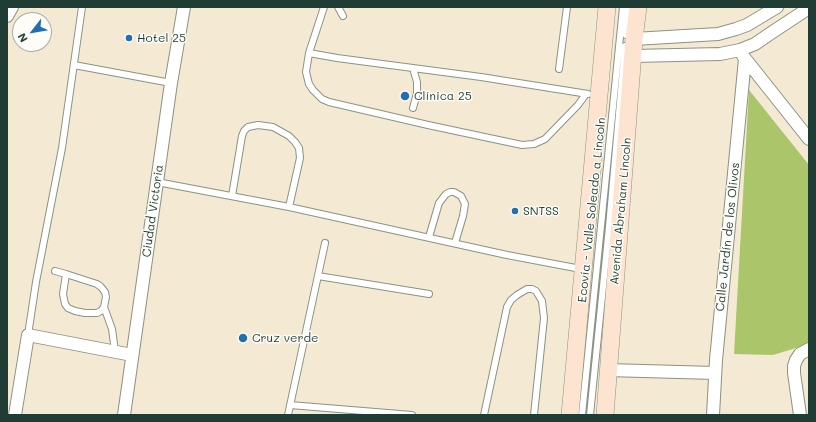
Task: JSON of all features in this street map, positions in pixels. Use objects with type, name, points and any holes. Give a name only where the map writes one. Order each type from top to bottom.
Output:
[{"type":"main road","points":[[570,415],[590,272],[592,94],[608,7]]},
{"type":"main road","name":"Avenida Abraham Lincoln","points":[[605,415],[607,370],[634,39],[638,7]]},
{"type":"street","points":[[7,16],[12,7]]},
{"type":"street","name":"Ciudad Victoria","points":[[124,415],[157,182],[184,7]]},
{"type":"street","points":[[634,39],[718,34],[736,29],[777,7]]},
{"type":"street","points":[[633,56],[700,54],[742,55],[755,44],[809,8]]},
{"type":"street","points":[[762,16],[772,34]]},
{"type":"street","points":[[700,54],[701,35]]},
{"type":"street","points":[[742,55],[809,139]]},
{"type":"street","name":"Calle Jardín de los Olivos","points":[[713,415],[715,373],[742,55]]},
{"type":"street","points":[[15,415],[28,334],[132,354]]},
{"type":"street","points":[[800,415],[794,373],[796,360],[800,354],[809,349]]},
{"type":"street","points":[[607,370],[715,373]]},
{"type":"lane","points":[[28,334],[36,282],[56,183],[82,7]]},
{"type":"lane","points":[[324,7],[309,53],[306,72],[309,84],[318,96],[329,102],[522,145],[534,144],[545,139],[578,105],[592,94]]},
{"type":"lane","points":[[338,7],[343,16]]},
{"type":"lane","points":[[559,69],[567,7]]},
{"type":"lane","name":"Ecovía - Valle Soleado a Lincoln","points":[[582,415],[590,272],[623,7]]},
{"type":"lane","points":[[590,415],[629,7]]},
{"type":"lane","points":[[309,53],[592,94]]},
{"type":"lane","points":[[74,65],[172,83]]},
{"type":"lane","points":[[413,68],[417,82],[417,93],[413,108]]},
{"type":"lane","points":[[232,196],[240,142],[244,131],[253,126],[266,125],[274,127],[289,136],[299,148],[299,165],[289,207]]},
{"type":"lane","points":[[157,182],[289,207],[590,272]]},
{"type":"lane","points":[[428,237],[439,203],[446,194],[454,192],[461,196],[464,204],[463,216],[455,243]]},
{"type":"lane","points":[[288,415],[325,243]]},
{"type":"lane","points":[[55,271],[90,282],[101,287],[105,292],[106,297],[104,307],[112,329],[116,351]]},
{"type":"lane","points":[[66,274],[63,300],[68,308],[75,311],[91,313],[100,311],[104,307]]},
{"type":"lane","points":[[318,276],[429,294]]},
{"type":"lane","points":[[484,415],[508,307],[511,300],[517,295],[527,289],[532,289],[536,291],[542,301],[544,318],[534,415]]},
{"type":"lane","points":[[290,405],[412,415]]},
{"type":"lane","points":[[314,407],[315,415]]},
{"type":"green space","points":[[749,90],[809,165],[809,344],[773,355],[734,354]]},
{"type":"place","name":"Hotel 25","points":[[129,38]]},
{"type":"place","name":"Clínica 25","points":[[405,96]]},
{"type":"place","name":"SNTSS","points":[[515,211]]},
{"type":"place","name":"Cruz verde","points":[[243,338]]}]
